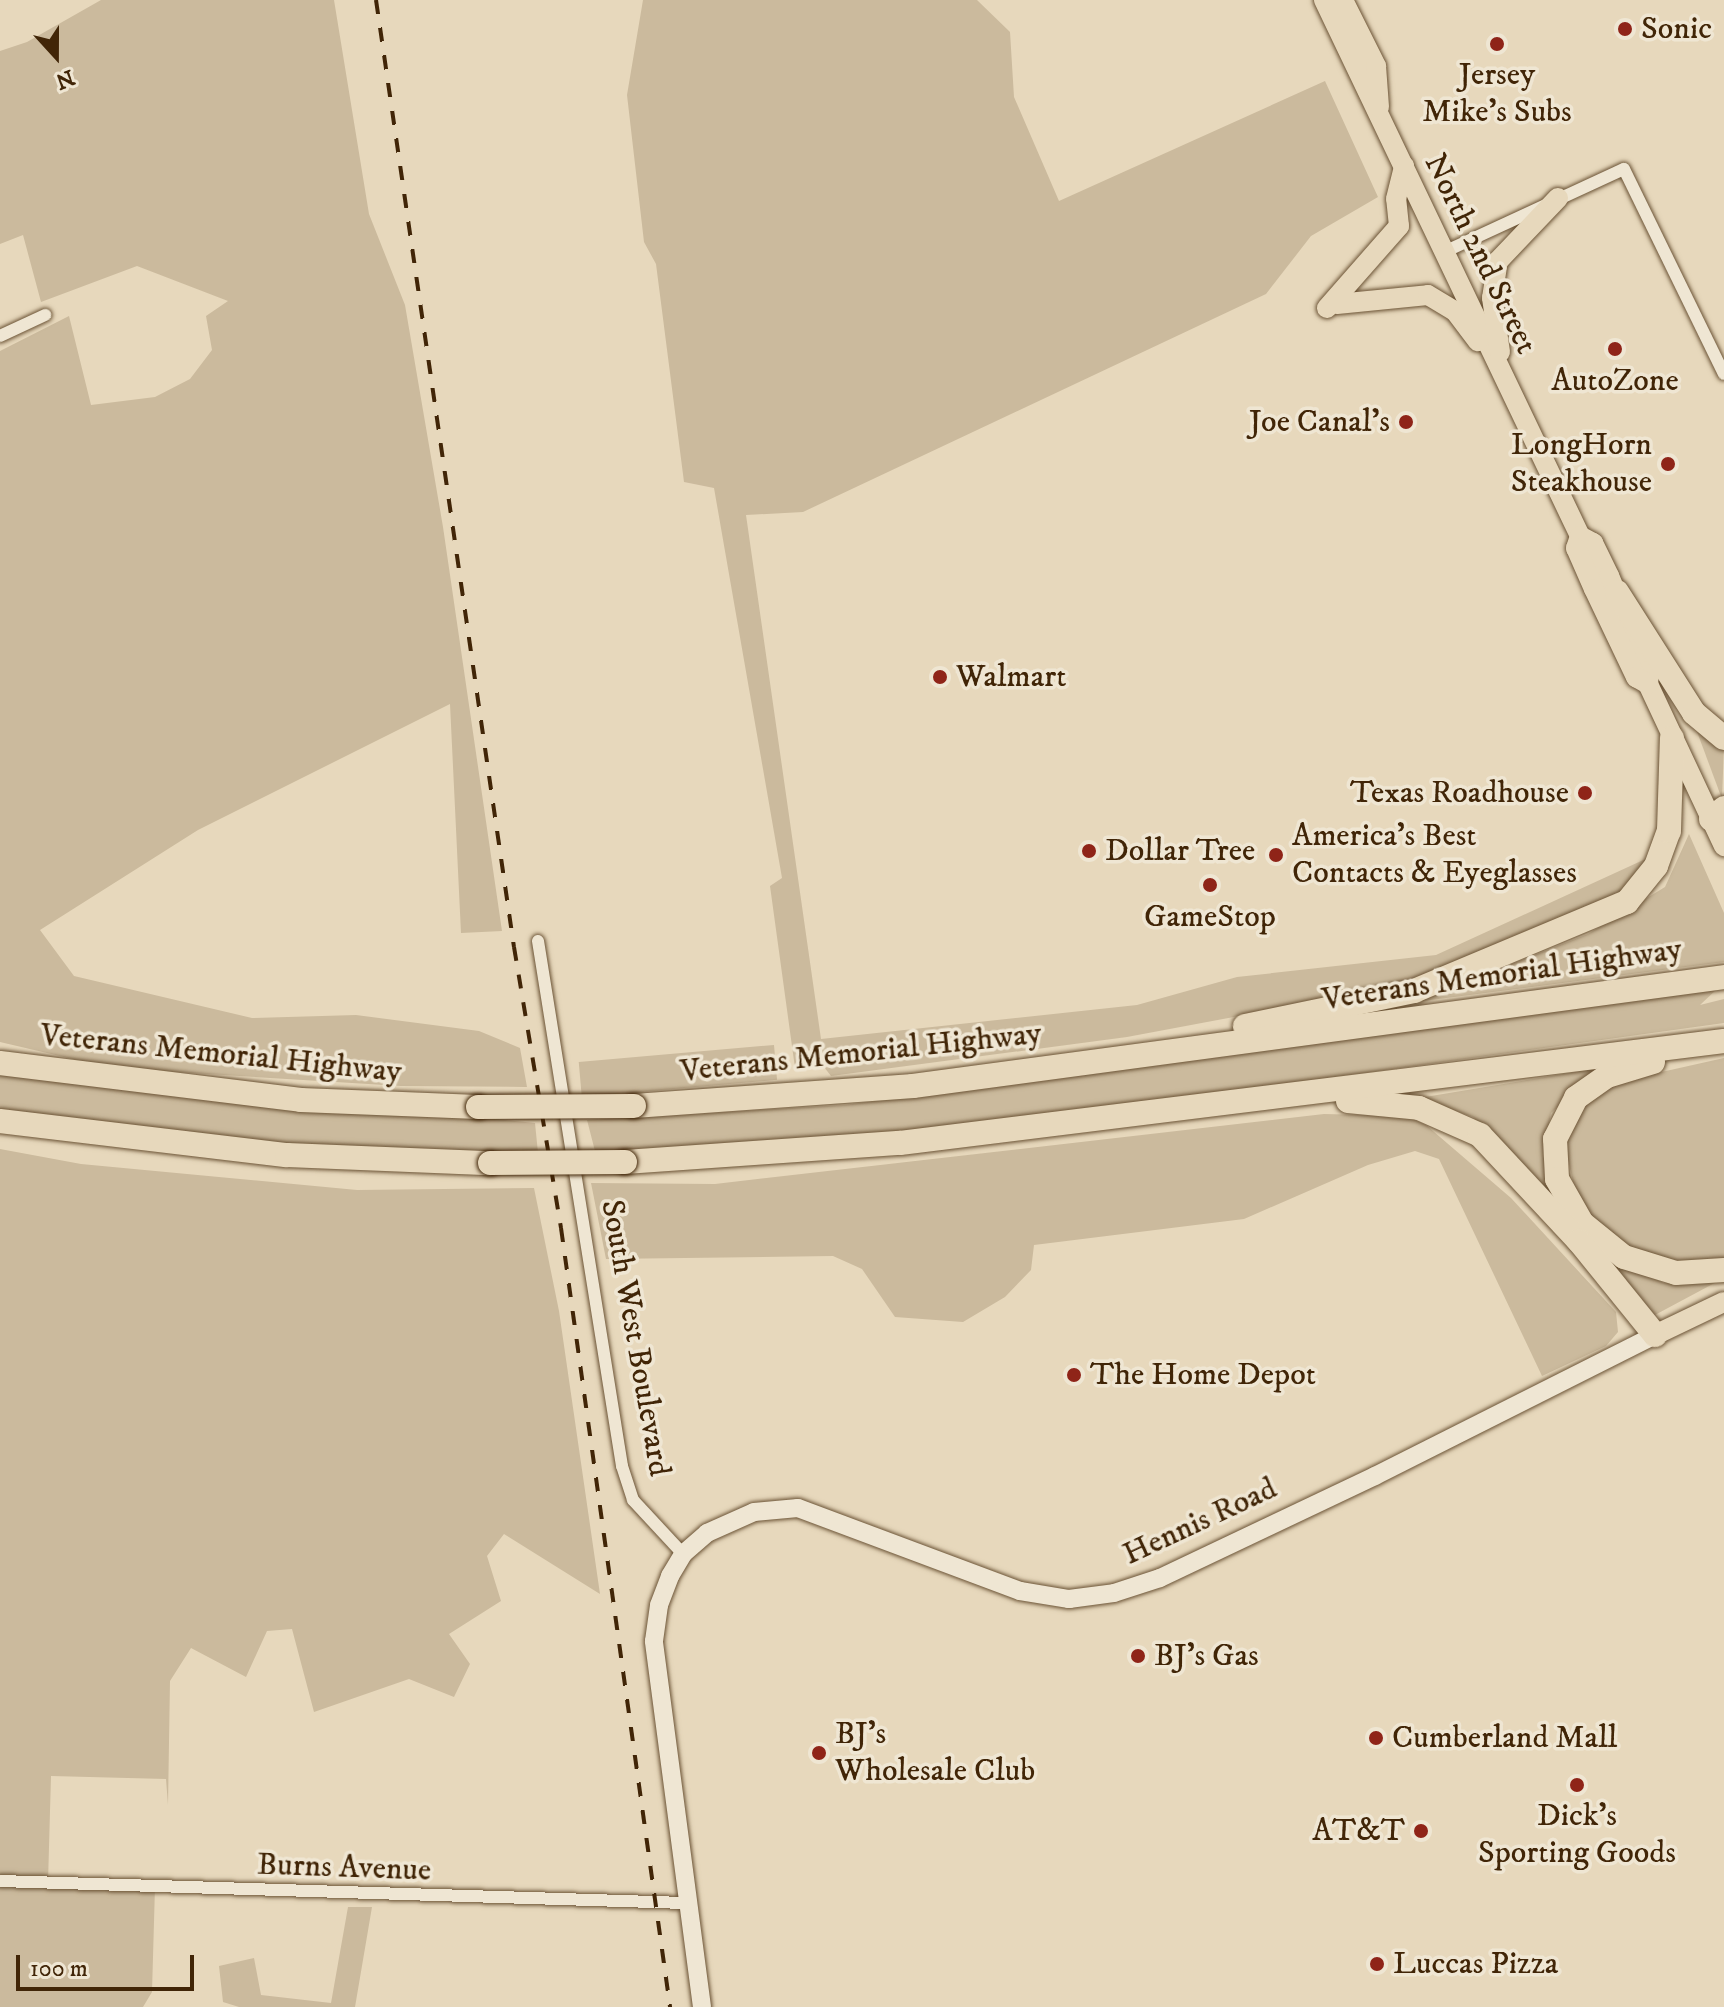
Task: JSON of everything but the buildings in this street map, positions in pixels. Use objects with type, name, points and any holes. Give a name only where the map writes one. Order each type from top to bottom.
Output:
[{"type":"highway","points":[[1617,592],[1694,713],[1724,738]]},
{"type":"highway","points":[[962,1079],[1385,999],[1608,913],[1640,889],[1663,849],[1671,812],[1667,782],[1672,738]]},
{"type":"highway","name":"Veterans Memorial Highway","points":[[0,1063],[301,1100],[478,1107],[634,1106],[776,1099],[962,1079],[1724,977]]},
{"type":"highway","points":[[1102,1120],[1724,1042]]},
{"type":"highway","points":[[1724,1042],[1593,1083],[1568,1110],[1553,1151],[1563,1193],[1582,1223],[1608,1248],[1659,1270],[1724,1270]]},
{"type":"highway","points":[[0,1121],[287,1155],[490,1163],[625,1162],[769,1155],[1102,1120],[1337,1100],[1386,1102],[1435,1112],[1480,1135],[1500,1154],[1655,1335]]},
{"type":"main road","name":"North 2nd Street","points":[[1324,0],[1580,536],[1593,543],[1617,592],[1649,671],[1648,684],[1672,738],[1718,813],[1724,846]]},
{"type":"main road","points":[[1343,0],[1376,66],[1378,111]]},
{"type":"main road","points":[[1404,166],[1396,199],[1399,226],[1332,306],[1428,295],[1455,311],[1503,372]]},
{"type":"main road","points":[[1503,372],[1492,298],[1498,261],[1558,198]]},
{"type":"main road","name":"North 2nd Street","points":[[1580,536],[1576,548],[1594,589],[1636,677],[1648,684]]},
{"type":"main road","name":"Hennis Road","points":[[1655,1335],[1724,1302]]},
{"type":"street","points":[[1444,252],[1624,169],[1724,374]]},
{"type":"street","points":[[0,336],[45,315]]},
{"type":"street","name":"South West Boulevard","points":[[538,941],[622,1466],[633,1500],[683,1554]]},
{"type":"street","name":"Hennis Road","points":[[683,1554],[707,1533],[738,1517],[798,1508],[1020,1591],[1069,1599],[1114,1593],[1160,1578],[1375,1476],[1655,1335]]},
{"type":"street","points":[[683,1554],[659,1605],[654,1641],[702,2007]]},
{"type":"street","name":"Burns Avenue","points":[[0,1881],[686,1903]]},
{"type":"shaded area","points":[[101,0],[334,0],[369,214],[405,305],[443,527],[502,931],[461,933],[450,704],[198,830],[40,930],[74,976],[252,1018],[356,1015],[479,1031],[520,1048],[527,1087],[401,1086],[111,1068],[0,1042],[0,351],[69,316],[91,405],[155,397],[190,379],[212,350],[206,316],[228,301],[137,266],[41,302],[23,235],[0,244],[0,51],[27,42]]},
{"type":"shaded area","points":[[643,0],[977,0],[1010,32],[1014,97],[1059,201],[1325,81],[1378,197],[1311,236],[1266,294],[803,512],[746,515],[821,1039],[1137,1005],[1237,977],[1436,955],[1652,856],[1623,893],[1399,986],[1127,1037],[831,1076],[824,1067],[795,1068],[770,886],[782,878],[714,488],[684,482],[656,264],[644,242],[627,95]]},
{"type":"shaded area","points":[[1696,729],[1724,746],[1722,799]]},
{"type":"shaded area","points":[[1689,834],[1724,913],[1724,962],[1415,1002],[1588,934],[1665,887]]},
{"type":"shaded area","points":[[1718,988],[1700,1005],[1724,999],[1724,1023],[1053,1116],[699,1152],[596,1155],[587,1120],[845,1105]]},
{"type":"shaded area","points":[[774,1045],[777,1080],[582,1097],[579,1062]]},
{"type":"shaded area","points":[[1724,1058],[1724,1261],[1660,1266],[1622,1251],[1594,1222],[1574,1186],[1565,1146],[1574,1112],[1608,1084]]},
{"type":"shaded area","points":[[1599,1068],[1551,1113],[1543,1155],[1557,1208],[1473,1117],[1419,1098]]},
{"type":"shaded area","points":[[0,1070],[535,1123],[538,1153],[426,1155],[55,1124],[0,1113]]},
{"type":"shaded area","points":[[1324,1114],[1406,1116],[1426,1125],[1511,1198],[1616,1312],[1618,1332],[1606,1346],[1542,1376],[1439,1159],[1415,1151],[1368,1165],[1244,1219],[1034,1245],[1031,1270],[1005,1297],[963,1322],[895,1317],[862,1269],[833,1256],[606,1259],[591,1183],[715,1184]]},
{"type":"shaded area","points":[[0,1149],[81,1164],[357,1190],[534,1188],[559,1311],[600,1594],[504,1534],[487,1556],[501,1601],[449,1634],[470,1664],[454,1697],[409,1679],[314,1712],[292,1629],[267,1631],[246,1677],[191,1648],[170,1681],[168,1805],[166,1779],[51,1776],[48,1883],[155,1887],[152,1992],[143,2007],[0,2007]]},
{"type":"shaded area","points":[[1602,1255],[1664,1283],[1724,1278],[1653,1316]]},
{"type":"shaded area","points":[[348,1907],[372,1907],[355,2007],[239,2007],[223,2002],[219,1966],[254,1958],[261,1995],[331,2003]]},
{"type":"railway","points":[[376,0],[514,947],[561,1228],[670,2007]]},
{"type":"place","name":"Sonic","points":[[1625,29]]},
{"type":"place","name":"Jersey Mike's Subs","points":[[1497,44]]},
{"type":"place","name":"AutoZone","points":[[1615,349]]},
{"type":"place","name":"Joe Canal's","points":[[1406,422]]},
{"type":"place","name":"LongHorn Steakhouse","points":[[1668,464]]},
{"type":"place","name":"Walmart","points":[[940,677]]},
{"type":"place","name":"Texas Roadhouse","points":[[1585,793]]},
{"type":"place","name":"Dollar Tree","points":[[1089,851]]},
{"type":"place","name":"America's Best Contacts & Eyeglasses","points":[[1276,855]]},
{"type":"place","name":"GameStop","points":[[1210,885]]},
{"type":"place","name":"The Home Depot","points":[[1074,1375]]},
{"type":"place","name":"BJ's Gas","points":[[1138,1656]]},
{"type":"place","name":"Cumberland Mall","points":[[1376,1738]]},
{"type":"place","name":"BJ's Wholesale Club","points":[[819,1753]]},
{"type":"place","name":"Dick's Sporting Goods","points":[[1577,1785]]},
{"type":"place","name":"AT&T","points":[[1421,1831]]},
{"type":"place","name":"Luccas Pizza","points":[[1377,1964]]}]
